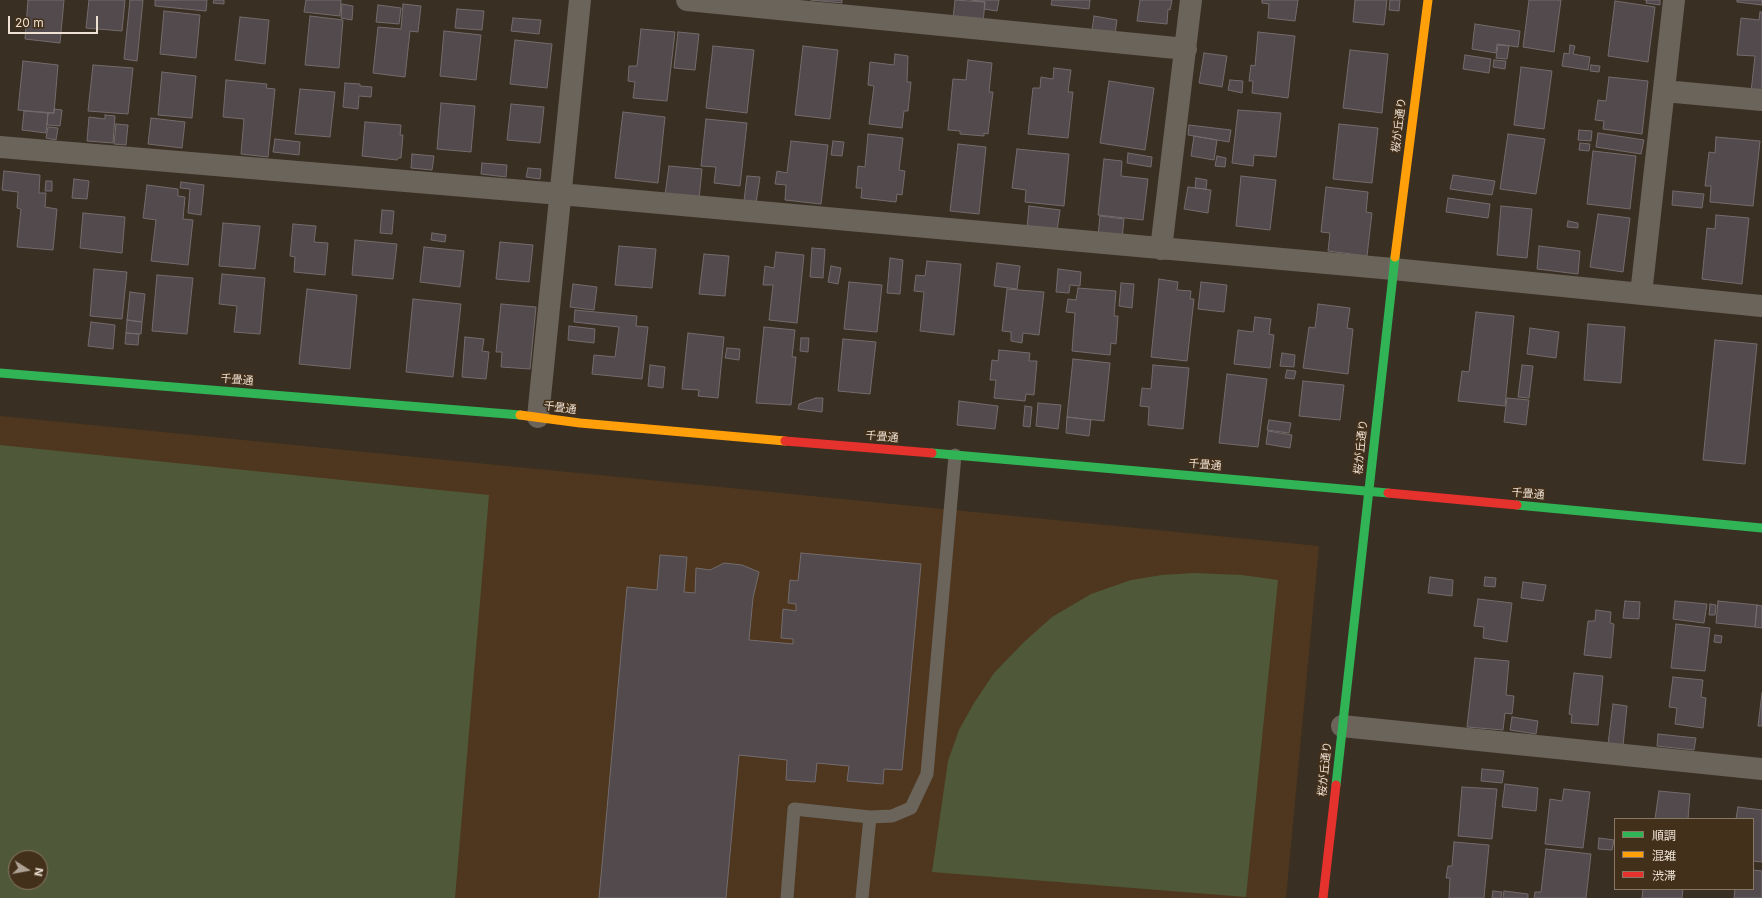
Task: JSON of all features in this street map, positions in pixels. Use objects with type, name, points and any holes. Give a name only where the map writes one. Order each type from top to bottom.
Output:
[{"type":"street","points":[[538,417],[580,0]]},
{"type":"street","points":[[687,0],[1186,49]]},
{"type":"street","points":[[1162,249],[1192,0]]},
{"type":"street","name":"桜が丘通り","points":[[1323,898],[1393,269],[1428,0]]},
{"type":"street","points":[[1642,294],[1674,0]]},
{"type":"street","points":[[1664,91],[1762,100]]},
{"type":"street","points":[[0,147],[560,194],[1393,269],[1762,306]]},
{"type":"street","name":"千畳通","points":[[0,373],[538,417],[580,423],[1368,491],[1762,528]]},
{"type":"street","points":[[1342,726],[1762,769]]},
{"type":"lane","points":[[787,898],[794,809],[870,816],[892,816],[911,808],[927,774],[955,455]]},
{"type":"lane","points":[[862,898],[870,816]]},
{"type":"shaded area","points":[[0,416],[1319,546],[1286,898],[0,898]]},
{"type":"green space","points":[[0,445],[489,495],[455,898],[0,898]]},
{"type":"green space","points":[[1193,573],[1242,575],[1278,580],[1246,897],[932,872],[948,761],[959,730],[974,703],[994,673],[1024,642],[1052,617],[1091,594],[1131,580],[1162,575]]},
{"type":"building","points":[[28,0],[64,0],[60,43],[25,39]]},
{"type":"building","points":[[89,0],[125,0],[122,31],[86,28]]},
{"type":"building","points":[[130,0],[143,0],[137,61],[124,59]]},
{"type":"building","points":[[155,0],[207,0],[206,11],[155,6]]},
{"type":"building","points":[[214,0],[224,0],[224,4],[213,3]]},
{"type":"building","points":[[306,0],[341,0],[340,16],[304,12]]},
{"type":"building","points":[[811,0],[842,0],[842,3]]},
{"type":"building","points":[[955,0],[985,2],[983,23],[953,19]]},
{"type":"building","points":[[971,0],[999,0],[997,11],[984,9],[985,2]]},
{"type":"building","points":[[1052,0],[1090,0],[1089,9],[1051,5]]},
{"type":"building","points":[[1140,0],[1172,0],[1170,10],[1168,9],[1167,24],[1137,21]]},
{"type":"building","points":[[1262,0],[1298,0],[1295,21],[1268,18],[1269,4],[1262,3]]},
{"type":"building","points":[[1355,0],[1387,0],[1384,25],[1353,22]]},
{"type":"building","points":[[1390,0],[1400,0],[1399,11],[1389,10]]},
{"type":"building","points":[[1529,0],[1561,0],[1554,52],[1523,47]]},
{"type":"building","points":[[1647,0],[1660,0],[1660,5],[1646,3]]},
{"type":"building","points":[[1737,0],[1762,0],[1762,5],[1737,2]]},
{"type":"building","points":[[1615,1],[1655,7],[1648,62],[1608,56]]},
{"type":"building","points":[[342,4],[353,6],[352,20],[341,18]]},
{"type":"building","points":[[403,4],[421,6],[418,32],[410,31],[405,77],[373,73],[378,27],[401,29]]},
{"type":"building","points":[[378,5],[401,8],[399,24],[376,22]]},
{"type":"building","points":[[457,9],[484,11],[482,30],[455,28]]},
{"type":"building","points":[[164,11],[200,15],[196,58],[160,54]]},
{"type":"building","points":[[1760,12],[1762,12],[1762,93],[1751,92],[1755,56],[1737,55],[1741,18],[1759,20]]},
{"type":"building","points":[[310,16],[343,20],[339,68],[305,65]]},
{"type":"building","points":[[1094,16],[1117,20],[1115,34],[1092,30]]},
{"type":"building","points":[[240,17],[269,20],[265,64],[235,60]]},
{"type":"building","points":[[513,18],[541,20],[539,34],[511,31]]},
{"type":"building","points":[[1475,24],[1520,31],[1518,47],[1497,44],[1496,53],[1472,49]]},
{"type":"building","points":[[641,29],[675,32],[667,101],[633,98],[635,82],[628,81],[629,66],[637,66]]},
{"type":"building","points":[[444,31],[481,35],[476,80],[440,76]]},
{"type":"building","points":[[678,32],[699,34],[695,70],[674,68]]},
{"type":"building","points":[[1258,32],[1295,36],[1288,98],[1252,93],[1253,81],[1249,81],[1251,65],[1255,66]]},
{"type":"building","points":[[515,40],[552,44],[547,88],[510,84]]},
{"type":"building","points":[[1498,45],[1509,46],[1507,59],[1496,58]]},
{"type":"building","points":[[1570,45],[1575,46],[1573,54],[1590,57],[1588,70],[1562,66],[1564,53],[1569,54]]},
{"type":"building","points":[[713,46],[754,50],[747,113],[706,108]]},
{"type":"building","points":[[803,46],[838,50],[830,119],[795,115]]},
{"type":"building","points":[[1350,50],[1388,54],[1382,113],[1343,108]]},
{"type":"building","points":[[1204,53],[1227,56],[1222,87],[1199,83]]},
{"type":"building","points":[[895,54],[908,56],[907,82],[911,82],[908,111],[904,111],[902,128],[869,124],[874,86],[868,85],[870,62],[894,65]]},
{"type":"building","points":[[1465,55],[1491,59],[1489,73],[1463,69]]},
{"type":"building","points":[[968,60],[992,63],[989,92],[993,92],[988,134],[984,133],[984,136],[960,134],[960,131],[948,130],[953,79],[966,80]]},
{"type":"building","points":[[1494,60],[1506,61],[1505,69],[1493,67]]},
{"type":"building","points":[[23,61],[58,65],[54,113],[18,110]]},
{"type":"building","points":[[93,65],[133,68],[128,114],[88,111]]},
{"type":"building","points":[[1591,65],[1600,66],[1599,72],[1590,71]]},
{"type":"building","points":[[1521,67],[1552,71],[1544,129],[1514,125]]},
{"type":"building","points":[[1054,68],[1071,70],[1068,92],[1073,92],[1068,138],[1028,134],[1033,88],[1040,88],[1041,77],[1053,79]]},
{"type":"building","points":[[162,72],[196,76],[192,118],[158,115]]},
{"type":"building","points":[[1609,77],[1648,81],[1642,134],[1603,129],[1604,121],[1595,120],[1598,100],[1606,101]]},
{"type":"building","points":[[226,80],[267,84],[266,88],[275,89],[268,157],[241,154],[244,119],[223,117]]},
{"type":"building","points":[[1230,80],[1243,81],[1242,93],[1228,90]]},
{"type":"building","points":[[1109,81],[1154,88],[1145,150],[1100,143]]},
{"type":"building","points":[[345,83],[360,84],[360,86],[372,87],[371,97],[359,96],[358,109],[343,107]]},
{"type":"building","points":[[300,89],[335,92],[330,137],[295,134]]},
{"type":"building","points":[[441,103],[475,106],[471,152],[437,149]]},
{"type":"building","points":[[511,104],[544,107],[540,143],[507,140]]},
{"type":"building","points":[[54,109],[62,110],[60,126],[47,125],[48,113],[54,113]]},
{"type":"building","points":[[1238,110],[1281,113],[1276,157],[1254,155],[1253,166],[1232,163]]},
{"type":"building","points":[[24,111],[48,113],[46,133],[22,130]]},
{"type":"building","points":[[623,112],[665,117],[658,183],[615,178]]},
{"type":"building","points":[[105,115],[115,116],[113,143],[87,141],[89,117],[105,119]]},
{"type":"building","points":[[151,118],[185,122],[182,148],[148,144]]},
{"type":"building","points":[[706,119],[747,123],[740,186],[714,183],[716,167],[701,166]]},
{"type":"building","points":[[365,122],[401,125],[400,135],[403,135],[401,158],[398,158],[397,160],[362,156]]},
{"type":"building","points":[[116,124],[128,125],[126,145],[114,144]]},
{"type":"building","points":[[1339,124],[1378,128],[1372,183],[1333,179]]},
{"type":"building","points":[[1189,125],[1231,130],[1229,142],[1188,135]]},
{"type":"building","points":[[48,127],[58,128],[56,140],[46,138]]},
{"type":"building","points":[[1579,130],[1592,131],[1591,141],[1578,140]]},
{"type":"building","points":[[1598,133],[1644,140],[1641,154],[1596,147]]},
{"type":"building","points":[[868,134],[903,138],[899,170],[905,171],[902,195],[897,194],[896,202],[861,198],[862,188],[856,188],[858,166],[865,167]]},
{"type":"building","points":[[1508,134],[1545,139],[1536,194],[1500,189]]},
{"type":"building","points":[[1194,136],[1217,140],[1214,160],[1191,156]]},
{"type":"building","points":[[1716,137],[1760,141],[1753,206],[1710,202],[1711,186],[1705,186],[1709,152],[1715,153]]},
{"type":"building","points":[[275,139],[300,142],[299,155],[273,152]]},
{"type":"building","points":[[791,141],[828,145],[821,204],[785,200],[786,185],[775,184],[777,171],[787,173]]},
{"type":"building","points":[[833,141],[844,142],[842,156],[831,155]]},
{"type":"building","points":[[1580,143],[1590,144],[1589,151],[1579,150]]},
{"type":"building","points":[[958,144],[986,147],[979,214],[950,211]]},
{"type":"building","points":[[1017,149],[1069,154],[1064,206],[1025,202],[1026,190],[1012,188]]},
{"type":"building","points":[[1593,151],[1636,156],[1630,209],[1587,204]]},
{"type":"building","points":[[1128,153],[1152,157],[1151,167],[1127,163]]},
{"type":"building","points":[[412,154],[434,156],[432,170],[411,168]]},
{"type":"building","points":[[1217,156],[1226,158],[1225,167],[1215,166]]},
{"type":"building","points":[[1104,159],[1122,161],[1121,176],[1148,179],[1143,220],[1098,215]]},
{"type":"building","points":[[482,163],[507,165],[506,177],[481,174]]},
{"type":"building","points":[[669,166],[702,169],[699,199],[665,195]]},
{"type":"building","points":[[528,168],[541,169],[540,179],[526,177]]},
{"type":"building","points":[[4,171],[40,175],[39,193],[46,193],[45,207],[57,209],[53,250],[17,247],[21,209],[17,208],[18,192],[2,190]]},
{"type":"building","points":[[1453,175],[1495,181],[1492,195],[1450,189]]},
{"type":"building","points":[[747,176],[760,177],[755,210],[743,209]]},
{"type":"building","points":[[1241,176],[1276,180],[1270,230],[1236,226]]},
{"type":"building","points":[[1196,178],[1207,180],[1206,189],[1195,188]]},
{"type":"building","points":[[74,179],[89,181],[87,199],[72,198]]},
{"type":"building","points":[[46,181],[52,181],[52,191],[45,191]]},
{"type":"building","points":[[181,182],[204,185],[201,215],[188,213],[190,189],[180,188]]},
{"type":"building","points":[[147,185],[178,189],[178,196],[185,197],[183,219],[193,220],[188,265],[151,261],[156,220],[143,218]]},
{"type":"building","points":[[1188,187],[1211,190],[1208,213],[1184,209]]},
{"type":"building","points":[[1326,187],[1368,192],[1366,212],[1372,213],[1367,256],[1328,251],[1330,233],[1321,232]]},
{"type":"building","points":[[1673,191],[1704,194],[1702,208],[1672,205]]},
{"type":"building","points":[[1448,198],[1490,204],[1488,218],[1446,212]]},
{"type":"building","points":[[1029,206],[1060,210],[1057,231],[1027,228]]},
{"type":"building","points":[[1501,206],[1532,209],[1527,258],[1497,255]]},
{"type":"building","points":[[382,210],[394,211],[392,234],[380,233]]},
{"type":"building","points":[[83,213],[125,217],[122,253],[80,248]]},
{"type":"building","points":[[1598,214],[1630,218],[1623,272],[1590,267]]},
{"type":"building","points":[[1716,215],[1749,218],[1742,284],[1702,279],[1707,228],[1715,229]]},
{"type":"building","points":[[1100,216],[1124,219],[1122,239],[1098,236]]},
{"type":"building","points":[[1568,221],[1578,223],[1578,228],[1567,227]]},
{"type":"building","points":[[223,223],[260,226],[255,269],[219,266]]},
{"type":"building","points":[[293,224],[316,226],[314,242],[328,243],[325,275],[294,272],[295,257],[290,256]]},
{"type":"building","points":[[432,233],[446,235],[445,242],[431,240]]},
{"type":"building","points":[[355,240],[397,244],[393,279],[352,275]]},
{"type":"building","points":[[500,242],[533,245],[529,282],[496,279]]},
{"type":"building","points":[[619,246],[656,249],[652,288],[615,285]]},
{"type":"building","points":[[1539,246],[1580,251],[1578,274],[1537,269]]},
{"type":"building","points":[[424,247],[464,251],[460,287],[420,282]]},
{"type":"building","points":[[812,248],[825,249],[823,278],[810,277]]},
{"type":"building","points":[[776,252],[804,255],[797,323],[769,320],[773,285],[763,285],[765,266],[774,268]]},
{"type":"building","points":[[704,254],[729,256],[725,296],[699,294]]},
{"type":"building","points":[[890,258],[903,260],[900,294],[887,293]]},
{"type":"building","points":[[927,261],[961,264],[954,335],[920,331],[924,292],[914,291],[916,275],[925,276]]},
{"type":"building","points":[[997,263],[1020,266],[1017,289],[994,286]]},
{"type":"building","points":[[831,266],[841,268],[838,284],[828,282]]},
{"type":"building","points":[[94,269],[127,272],[122,319],[90,316]]},
{"type":"building","points":[[1058,269],[1081,272],[1080,286],[1070,285],[1069,293],[1056,292]]},
{"type":"building","points":[[222,274],[265,278],[260,334],[234,332],[237,306],[219,304]]},
{"type":"building","points":[[157,275],[193,278],[187,334],[152,331]]},
{"type":"building","points":[[1159,279],[1178,282],[1177,290],[1191,291],[1190,299],[1194,299],[1187,361],[1151,357]]},
{"type":"building","points":[[849,282],[882,285],[877,332],[844,329]]},
{"type":"building","points":[[1201,282],[1227,285],[1224,312],[1198,309]]},
{"type":"building","points":[[1121,283],[1134,284],[1132,308],[1119,306]]},
{"type":"building","points":[[573,284],[597,287],[594,310],[570,307]]},
{"type":"building","points":[[1078,288],[1116,291],[1114,316],[1118,316],[1116,344],[1111,343],[1110,355],[1072,351],[1075,313],[1066,312],[1068,299],[1076,300]]},
{"type":"building","points":[[307,289],[357,295],[350,369],[299,364]]},
{"type":"building","points":[[1007,289],[1044,292],[1039,335],[1023,333],[1022,343],[1011,341],[1011,332],[1002,331]]},
{"type":"building","points":[[130,292],[145,294],[142,322],[127,320]]},
{"type":"building","points":[[413,299],[461,304],[453,377],[406,372]]},
{"type":"building","points":[[501,304],[536,307],[530,369],[501,367],[502,352],[496,352]]},
{"type":"building","points":[[1318,304],[1350,308],[1347,328],[1353,329],[1348,374],[1303,368],[1309,327],[1315,328]]},
{"type":"building","points":[[575,310],[637,316],[636,326],[648,327],[642,379],[592,374],[594,355],[615,357],[619,327],[574,322]]},
{"type":"building","points":[[1476,312],[1514,316],[1505,406],[1458,401],[1462,371],[1469,372]]},
{"type":"building","points":[[1255,317],[1271,319],[1269,334],[1274,335],[1270,368],[1234,364],[1238,330],[1253,332]]},
{"type":"building","points":[[127,320],[142,322],[141,334],[126,333]]},
{"type":"building","points":[[91,322],[115,325],[113,349],[88,346]]},
{"type":"building","points":[[1588,324],[1625,327],[1621,383],[1584,380]]},
{"type":"building","points":[[569,326],[595,329],[594,343],[568,340]]},
{"type":"building","points":[[764,327],[795,330],[792,357],[796,357],[791,405],[756,403]]},
{"type":"building","points":[[1530,328],[1559,332],[1556,358],[1527,354]]},
{"type":"building","points":[[126,333],[139,334],[138,345],[125,344]]},
{"type":"building","points":[[688,333],[724,337],[718,398],[698,396],[699,390],[682,389]]},
{"type":"building","points":[[465,337],[484,339],[482,351],[489,352],[486,379],[462,377]]},
{"type":"building","points":[[801,338],[809,338],[808,352],[800,351]]},
{"type":"building","points":[[843,339],[876,342],[870,394],[838,391]]},
{"type":"building","points":[[1715,340],[1757,344],[1745,464],[1703,460]]},
{"type":"building","points":[[727,348],[740,349],[739,360],[725,358]]},
{"type":"building","points":[[999,350],[1030,353],[1029,361],[1037,361],[1034,395],[1026,394],[1025,401],[994,398],[996,380],[990,380],[992,360],[998,361]]},
{"type":"building","points":[[1282,353],[1295,355],[1294,367],[1280,366]]},
{"type":"building","points":[[1073,359],[1110,363],[1104,421],[1067,417]]},
{"type":"building","points":[[650,365],[665,367],[663,388],[648,386]]},
{"type":"building","points":[[1153,365],[1189,368],[1183,429],[1148,425],[1149,407],[1140,406],[1142,388],[1151,389]]},
{"type":"building","points":[[1522,365],[1533,366],[1529,398],[1518,397]]},
{"type":"building","points":[[1287,370],[1296,371],[1294,379],[1285,378]]},
{"type":"building","points":[[1227,374],[1267,379],[1258,447],[1219,443]]},
{"type":"building","points":[[1303,381],[1344,385],[1340,420],[1299,416]]},
{"type":"building","points":[[816,398],[823,398],[822,412],[798,409],[799,404]]},
{"type":"building","points":[[1507,398],[1529,400],[1526,425],[1504,422]]},
{"type":"building","points":[[959,401],[998,406],[995,429],[957,425]]},
{"type":"building","points":[[1038,403],[1061,405],[1058,429],[1036,426]]},
{"type":"building","points":[[1025,406],[1032,407],[1030,427],[1023,426]]},
{"type":"building","points":[[1067,417],[1091,420],[1089,436],[1066,433]]},
{"type":"building","points":[[1269,420],[1291,423],[1289,433],[1267,430]]},
{"type":"building","points":[[1268,431],[1292,435],[1290,448],[1266,444]]},
{"type":"building","points":[[801,553],[921,564],[902,770],[884,769],[883,784],[847,781],[849,766],[817,763],[815,782],[786,780],[787,760],[739,755],[726,898],[599,898],[627,587],[657,590],[660,555],[687,557],[684,592],[695,593],[696,568],[710,570],[724,563],[742,565],[759,572],[753,598],[749,640],[793,644],[793,639],[781,638],[783,609],[796,611],[796,604],[788,603],[790,580],[798,581]]},
{"type":"building","points":[[1430,577],[1453,580],[1452,596],[1428,593]]},
{"type":"building","points":[[1485,577],[1496,578],[1495,587],[1484,586]]},
{"type":"building","points":[[1523,582],[1546,585],[1543,601],[1521,598]]},
{"type":"building","points":[[1478,599],[1512,603],[1507,642],[1483,638],[1484,627],[1474,626]]},
{"type":"building","points":[[1625,601],[1640,602],[1639,619],[1623,618]]},
{"type":"building","points":[[1675,601],[1707,604],[1704,623],[1673,619]]},
{"type":"building","points":[[1718,601],[1757,605],[1755,627],[1716,623]]},
{"type":"building","points":[[1710,604],[1716,605],[1715,615],[1709,615]]},
{"type":"building","points":[[1757,605],[1762,606],[1762,628],[1755,627]]},
{"type":"building","points":[[1596,610],[1611,612],[1610,623],[1614,624],[1611,658],[1584,655],[1588,621],[1595,621]]},
{"type":"building","points":[[1676,624],[1710,628],[1705,671],[1671,668]]},
{"type":"building","points":[[1715,635],[1722,636],[1721,643],[1714,642]]},
{"type":"building","points":[[1475,658],[1509,661],[1506,695],[1514,696],[1512,714],[1505,713],[1503,730],[1467,727]]},
{"type":"building","points":[[1574,673],[1603,676],[1598,725],[1571,723],[1572,715],[1569,714]]},
{"type":"building","points":[[1673,677],[1703,680],[1701,697],[1706,698],[1703,728],[1675,724],[1677,708],[1669,707]]},
{"type":"building","points":[[1762,693],[1762,726],[1758,726]]},
{"type":"building","points":[[1613,704],[1627,706],[1623,746],[1608,744]]},
{"type":"building","points":[[1512,717],[1538,721],[1536,734],[1510,730]]},
{"type":"building","points":[[1658,734],[1696,738],[1694,750],[1657,746]]},
{"type":"building","points":[[1482,769],[1504,771],[1502,783],[1481,781]]},
{"type":"building","points":[[1505,784],[1538,788],[1536,811],[1502,807]]},
{"type":"building","points":[[1462,787],[1497,789],[1492,839],[1458,836]]},
{"type":"building","points":[[1564,789],[1590,792],[1583,848],[1545,844],[1550,799],[1562,801]]},
{"type":"building","points":[[1659,791],[1690,794],[1688,818],[1655,818]]},
{"type":"building","points":[[1738,807],[1762,810],[1762,862],[1754,861],[1754,818],[1736,818]]},
{"type":"building","points":[[1599,838],[1614,840],[1612,850],[1598,849]]},
{"type":"building","points":[[1454,842],[1489,845],[1484,898],[1449,898],[1450,878],[1446,878],[1448,866],[1452,866]]},
{"type":"building","points":[[1546,849],[1591,854],[1586,898],[1534,898],[1535,892],[1541,892]]},
{"type":"building","points":[[1754,870],[1762,871],[1762,898],[1734,898],[1735,890],[1754,890]]},
{"type":"building","points":[[1643,890],[1683,890],[1682,898],[1642,898]]},
{"type":"building","points":[[1493,891],[1502,892],[1501,898],[1492,898]]},
{"type":"building","points":[[1504,891],[1528,894],[1528,898],[1503,898]]},
{"type":"traffic: fast","points":[[1336,785],[1395,257]]},
{"type":"traffic: fast","points":[[0,373],[520,415]]},
{"type":"traffic: fast","points":[[932,453],[1388,493]]},
{"type":"traffic: fast","points":[[1517,505],[1762,528]]},
{"type":"traffic: slow","points":[[1395,257],[1428,0]]},
{"type":"traffic: slow","points":[[520,415],[580,423],[785,441]]},
{"type":"traffic: jam","points":[[785,441],[932,453]]},
{"type":"traffic: jam","points":[[1388,493],[1517,505]]},
{"type":"traffic: jam","points":[[1323,898],[1336,785]]}]
